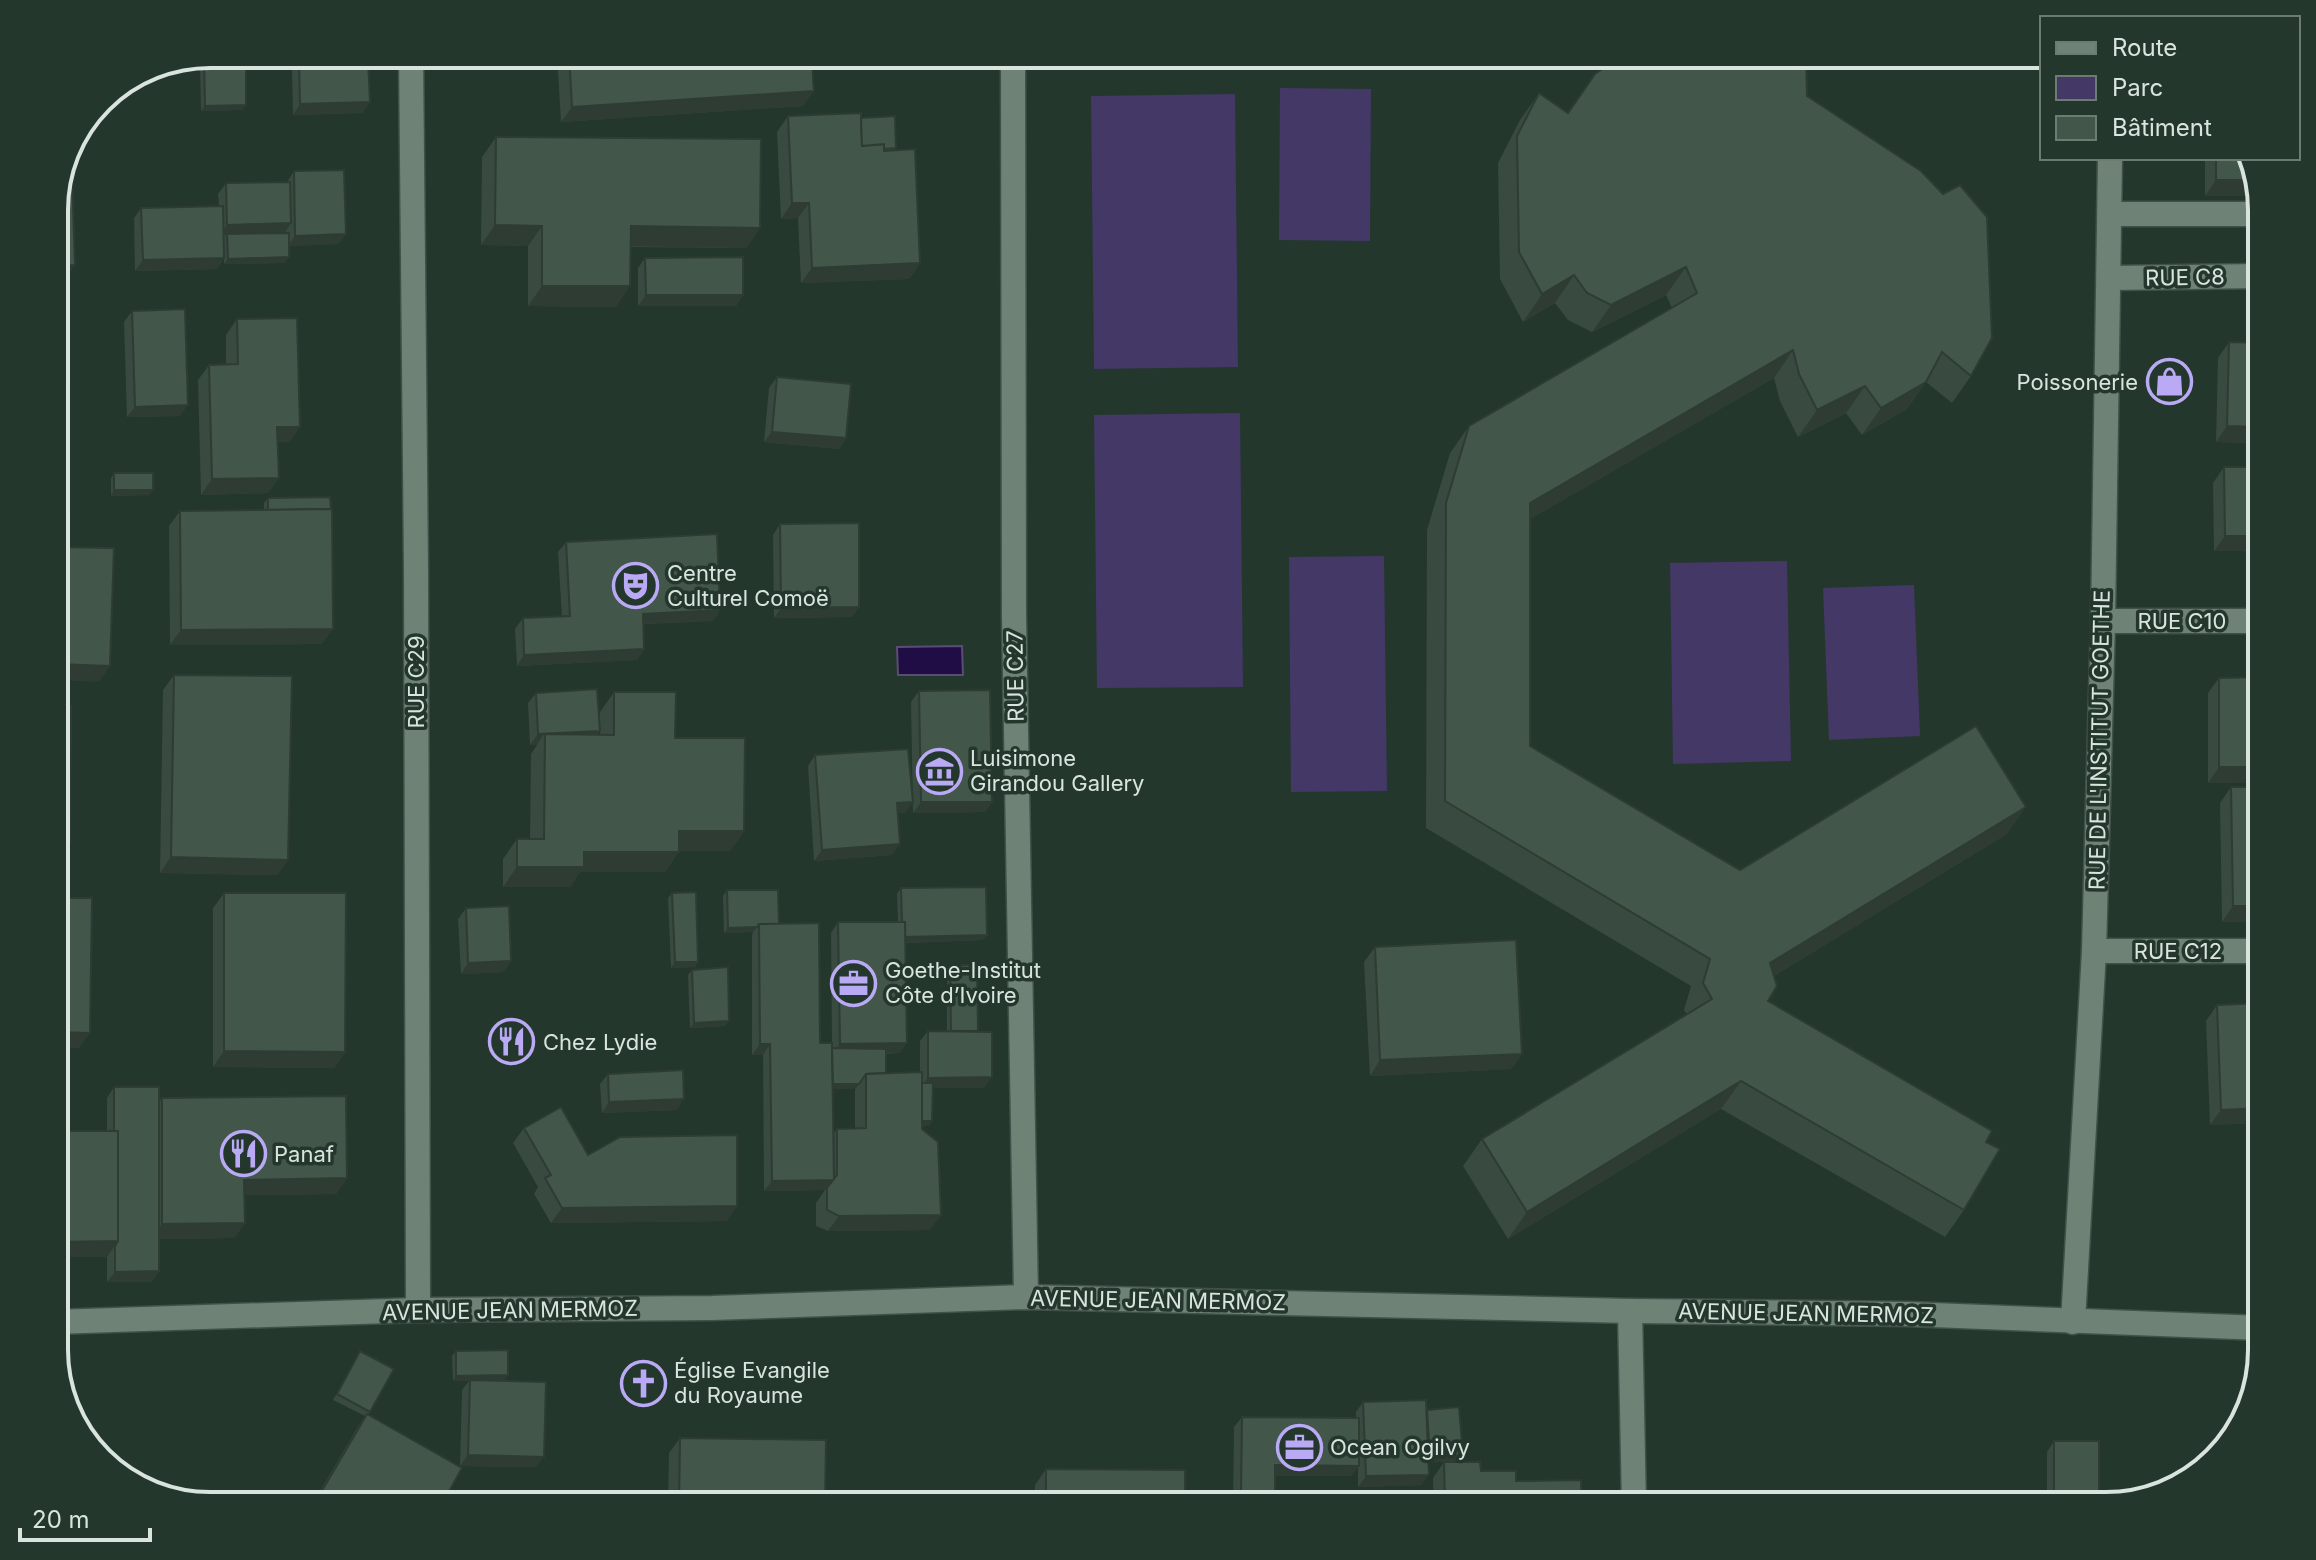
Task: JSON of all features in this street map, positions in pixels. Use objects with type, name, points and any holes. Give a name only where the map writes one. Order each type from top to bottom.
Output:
[{"type":"street","name":"RUE C29","points":[[411,68],[418,1310]]},
{"type":"street","name":"RUE C27","points":[[1013,68],[1014,616],[1026,1297]]},
{"type":"street","name":"RUE DE L'INSTITUT GOETHE","points":[[2073,1322],[2094,951],[2110,160]]},
{"type":"street","points":[[2110,214],[2248,214]]},
{"type":"street","name":"RUE C8","points":[[2109,278],[2248,276]]},
{"type":"street","name":"RUE C10","points":[[2103,621],[2248,621]]},
{"type":"street","name":"RUE C12","points":[[2094,951],[2248,951]]},
{"type":"street","name":"AVENUE JEAN MERMOZ","points":[[68,1322],[418,1310],[712,1308],[1026,1297],[1908,1314],[2248,1328]]},
{"type":"street","points":[[1630,1311],[1634,1492]]},
{"type":"green space","points":[[1280,88],[1371,89],[1370,241],[1279,240]]},
{"type":"green space","points":[[1235,94],[1238,367],[1094,369],[1091,96]]},
{"type":"green space","points":[[1240,413],[1243,687],[1097,688],[1094,415]]},
{"type":"green space","points":[[1384,556],[1387,791],[1291,792],[1289,557]]},
{"type":"green space","points":[[1787,561],[1791,761],[1673,764],[1670,563]]},
{"type":"green space","points":[[1914,585],[1920,736],[1829,740],[1823,588]]},
{"type":"shaded area","points":[[68,349],[69,432],[68,432]]},
{"type":"shaded area","points":[[962,646],[963,675],[898,675],[897,647]]},
{"type":"building","points":[[204,68],[246,68],[246,105],[205,106]]},
{"type":"building","points":[[299,68],[368,68],[370,102],[300,104]]},
{"type":"building","points":[[570,68],[812,68],[814,91],[572,107]]},
{"type":"building","points":[[1604,68],[1806,68],[1807,96],[1921,171],[1943,194],[1960,185],[1987,217],[1992,338],[1971,376],[1942,352],[1926,382],[1881,408],[1865,386],[1817,410],[1799,374],[1793,350],[1530,503],[1530,746],[1740,870],[1976,726],[2026,807],[1770,963],[1777,986],[1768,1001],[1992,1131],[1986,1142],[2000,1149],[1964,1210],[1741,1081],[1527,1212],[1482,1139],[1712,999],[1703,983],[1710,959],[1445,801],[1446,503],[1469,426],[1697,293],[1686,267],[1611,305],[1587,293],[1574,275],[1542,294],[1519,252],[1517,136],[1539,93],[1568,113],[1595,74]]},
{"type":"building","points":[[861,113],[862,146],[884,144],[884,151],[915,149],[920,263],[812,268],[809,203],[792,203],[788,116]]},
{"type":"building","points":[[895,116],[896,148],[884,149],[884,144],[862,146],[861,118]]},
{"type":"building","points":[[496,137],[761,139],[760,228],[631,226],[630,286],[542,286],[542,226],[495,225]]},
{"type":"building","points":[[2216,160],[2238,160],[2244,180],[2216,180]]},
{"type":"building","points":[[344,170],[346,234],[295,236],[294,171]]},
{"type":"building","points":[[72,178],[75,265],[68,265],[68,201]]},
{"type":"building","points":[[290,182],[291,223],[227,225],[226,183]]},
{"type":"building","points":[[223,206],[224,258],[143,260],[141,208]]},
{"type":"building","points":[[289,233],[289,257],[228,259],[227,234]]},
{"type":"building","points":[[743,257],[743,295],[646,295],[645,258]]},
{"type":"building","points":[[185,309],[188,405],[135,407],[132,311]]},
{"type":"building","points":[[297,318],[300,427],[277,427],[279,478],[212,479],[209,365],[238,364],[237,319]]},
{"type":"building","points":[[2229,342],[2248,343],[2248,427],[2227,426]]},
{"type":"building","points":[[777,377],[851,384],[846,438],[772,432]]},
{"type":"building","points":[[2224,467],[2248,467],[2248,536],[2225,536]]},
{"type":"building","points":[[114,473],[153,473],[153,490],[114,490]]},
{"type":"building","points":[[330,497],[331,509],[268,510],[268,498]]},
{"type":"building","points":[[332,509],[333,629],[181,630],[180,511]]},
{"type":"building","points":[[859,523],[859,607],[781,608],[780,524]]},
{"type":"building","name":"Centre Culturel Comoë","points":[[717,534],[720,610],[643,614],[644,649],[524,655],[523,618],[570,616],[566,542]]},
{"type":"building","points":[[68,547],[114,548],[110,666],[68,664]]},
{"type":"building","points":[[174,675],[292,676],[288,860],[171,857]]},
{"type":"building","points":[[2248,677],[2248,767],[2219,767],[2219,678]]},
{"type":"building","points":[[597,689],[600,731],[538,734],[536,693]]},
{"type":"building","points":[[990,690],[992,802],[921,802],[919,691]]},
{"type":"building","points":[[614,692],[676,692],[675,738],[745,738],[744,831],[679,831],[679,852],[584,852],[584,867],[517,867],[517,839],[544,839],[545,734],[614,735]]},
{"type":"building","points":[[68,706],[71,706],[68,842]]},
{"type":"building","points":[[908,749],[913,802],[897,803],[900,844],[822,850],[815,755]]},
{"type":"building","points":[[2231,787],[2248,787],[2248,906],[2233,906]]},
{"type":"building","points":[[986,887],[987,935],[905,937],[901,888]]},
{"type":"building","points":[[727,890],[778,890],[779,924],[728,928]]},
{"type":"building","points":[[696,892],[698,962],[675,962],[672,893]]},
{"type":"building","points":[[224,893],[346,893],[345,1052],[224,1051]]},
{"type":"building","points":[[68,898],[92,898],[90,1033],[68,1032]]},
{"type":"building","points":[[509,906],[511,961],[468,963],[466,908]]},
{"type":"building","points":[[838,922],[905,922],[907,1043],[840,1044]]},
{"type":"building","points":[[819,923],[820,1043],[832,1043],[834,1180],[772,1181],[770,1044],[760,1044],[759,924]]},
{"type":"building","points":[[1516,940],[1522,1054],[1380,1060],[1375,947]]},
{"type":"building","points":[[950,965],[977,965],[978,1031],[951,1031]]},
{"type":"building","points":[[728,967],[729,1021],[694,1023],[692,970]]},
{"type":"building","points":[[2248,1004],[2248,1109],[2221,1110],[2217,1005]]},
{"type":"building","points":[[928,1031],[992,1032],[992,1077],[928,1078]]},
{"type":"building","points":[[832,1048],[886,1049],[886,1073],[866,1074],[859,1084],[833,1084]]},
{"type":"building","points":[[683,1070],[684,1099],[609,1102],[608,1074]]},
{"type":"building","points":[[922,1072],[922,1129],[938,1142],[941,1215],[839,1216],[827,1210],[827,1188],[837,1175],[837,1129],[866,1128],[866,1074]]},
{"type":"building","points":[[922,1083],[933,1083],[932,1121],[922,1121]]},
{"type":"building","points":[[114,1087],[159,1087],[159,1271],[115,1272],[118,1131],[114,1131]]},
{"type":"building","name":"Panaf","points":[[346,1096],[347,1178],[244,1180],[245,1223],[162,1224],[162,1098]]},
{"type":"building","points":[[561,1107],[588,1155],[620,1137],[737,1135],[737,1206],[562,1208],[545,1178],[551,1175],[524,1128]]},
{"type":"building","points":[[68,1131],[118,1131],[118,1241],[68,1242]]},
{"type":"building","points":[[508,1350],[508,1375],[456,1376],[456,1351]]},
{"type":"building","points":[[360,1351],[394,1369],[370,1412],[337,1394]]},
{"type":"building","points":[[470,1380],[546,1382],[544,1457],[468,1455]]},
{"type":"building","points":[[1426,1400],[1429,1475],[1366,1476],[1363,1402]]},
{"type":"building","points":[[1459,1407],[1463,1455],[1430,1457],[1427,1410]]},
{"type":"building","points":[[367,1414],[462,1468],[449,1492],[321,1492]]},
{"type":"building","points":[[1242,1417],[1359,1418],[1359,1466],[1275,1465],[1275,1492],[1241,1492]]},
{"type":"building","points":[[680,1438],[826,1440],[825,1492],[679,1492]]},
{"type":"building","points":[[2054,1441],[2099,1441],[2099,1492],[2054,1492]]},
{"type":"building","points":[[1444,1462],[1480,1462],[1481,1471],[1516,1471],[1516,1481],[1581,1480],[1581,1492],[1445,1492]]},
{"type":"building","points":[[1046,1469],[1185,1470],[1185,1492],[1046,1492]]},
{"type":"place","name":"Poissonerie","points":[[2169,382]]},
{"type":"place","name":"Centre Culturel Comoë","points":[[636,586]]},
{"type":"place","name":"Luisimone Girandou Gallery","points":[[939,771]]},
{"type":"place","name":"Goethe-Institut Côte d’Ivoire","points":[[854,983]]},
{"type":"place","name":"Chez Lydie","points":[[512,1042]]},
{"type":"place","name":"Panaf","points":[[243,1154]]},
{"type":"place","name":"Église Evangile du Royaume","points":[[643,1383]]},
{"type":"place","name":"Ocean Ogilvy","points":[[1299,1447]]}]
